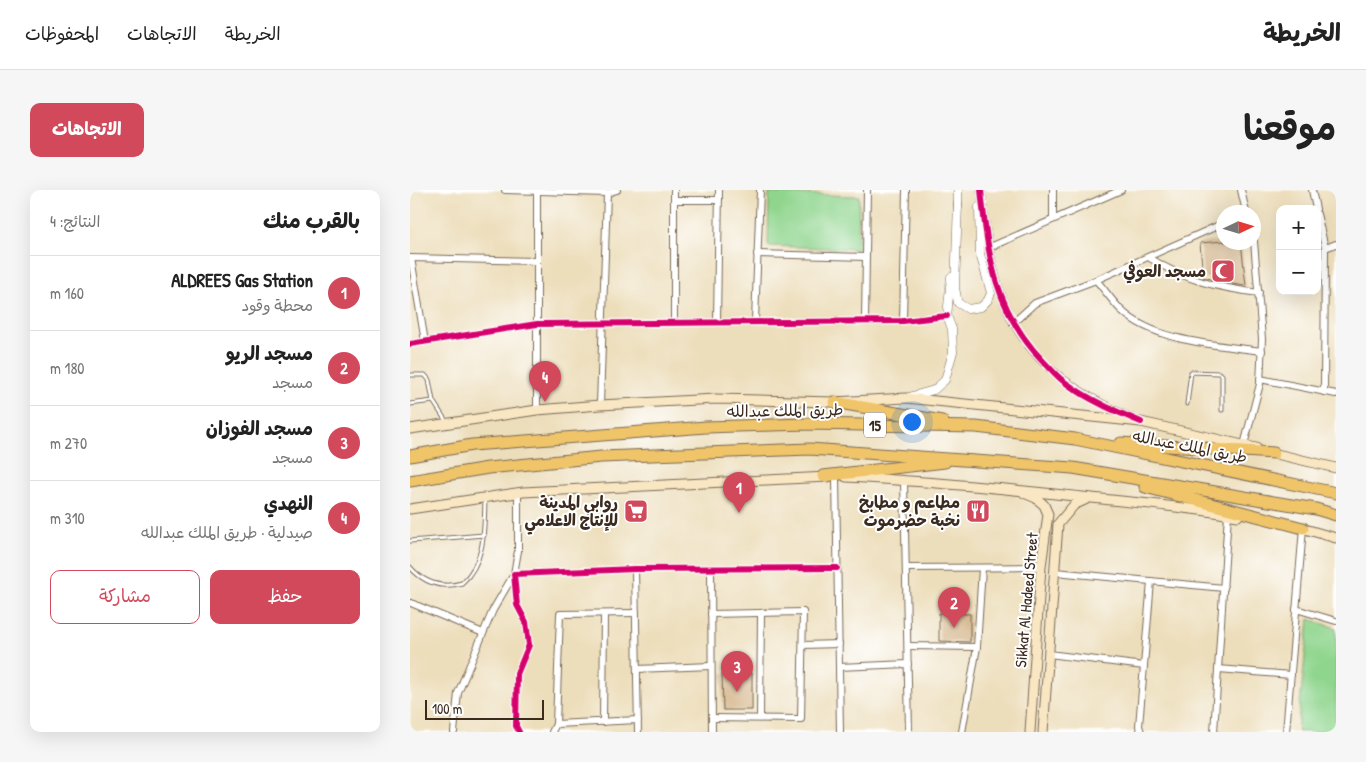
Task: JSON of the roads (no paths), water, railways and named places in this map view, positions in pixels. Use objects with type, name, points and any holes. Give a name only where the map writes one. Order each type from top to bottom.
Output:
[{"type":"highway","points":[[834,402],[976,427]]},
{"type":"highway","name":"طريق الملك عبدالله","points":[[410,456],[472,445],[706,427],[808,424],[976,427],[1074,440],[1336,493]]},
{"type":"highway","points":[[1074,440],[1274,453]]},
{"type":"highway","name":"15","points":[[410,481],[488,468],[564,460],[810,449],[975,459],[1073,468],[1316,509],[1336,515]]},
{"type":"highway","points":[[823,476],[975,459]]},
{"type":"highway","points":[[1073,468],[1303,528]]},
{"type":"main road","points":[[410,429],[537,410],[600,405],[716,400],[834,402],[906,398],[1140,422],[1336,468]]},
{"type":"main road","points":[[410,509],[518,493],[823,476],[904,480],[1014,489],[1155,504],[1228,514],[1303,528],[1336,538]]},
{"type":"main road","name":"Sikkat Al Hadeed Street","points":[[1014,489],[1036,498],[1044,505],[1048,514],[1041,567],[1030,732]]},
{"type":"main road","name":"Sikkat Al Hadeed Street","points":[[1043,732],[1058,524],[1074,505],[1090,497]]},
{"type":"main road","points":[[1048,523],[1058,524]]},
{"type":"street","points":[[504,190],[607,193],[617,190]]},
{"type":"street","points":[[674,190],[674,322]]},
{"type":"street","points":[[717,321],[719,190]]},
{"type":"street","points":[[755,321],[760,190]]},
{"type":"street","points":[[865,321],[867,190]]},
{"type":"street","points":[[903,320],[906,190]]},
{"type":"street","points":[[958,190],[955,288],[958,303],[968,309],[981,307],[988,300],[991,292],[980,254],[980,190]]},
{"type":"street","points":[[980,190],[988,248],[1004,306],[1029,347],[1064,382],[1100,405],[1140,422]]},
{"type":"street","points":[[1052,190],[1053,218]]},
{"type":"street","points":[[988,248],[1053,218],[1121,190]]},
{"type":"street","points":[[1241,190],[1244,205]]},
{"type":"street","points":[[1312,190],[1315,205]]},
{"type":"street","points":[[537,191],[537,410]]},
{"type":"street","points":[[600,405],[607,193]]},
{"type":"street","points":[[674,200],[719,200]]},
{"type":"street","points":[[906,398],[934,390],[944,380],[953,352],[952,329],[947,316],[958,203]]},
{"type":"street","points":[[1013,323],[1035,302],[1150,258],[1216,228]]},
{"type":"street","points":[[1321,231],[1325,248],[1324,392]]},
{"type":"street","points":[[1325,248],[1336,244]]},
{"type":"street","points":[[1244,445],[1260,379],[1262,351],[1255,250]]},
{"type":"street","points":[[757,254],[866,257]]},
{"type":"street","points":[[425,342],[411,258],[537,260]]},
{"type":"street","points":[[1150,258],[1189,279],[1259,293]]},
{"type":"street","points":[[1096,280],[1122,311],[1146,326],[1188,340],[1262,351]]},
{"type":"street","points":[[410,344],[537,324],[865,321],[947,316]]},
{"type":"street","points":[[1260,379],[1336,394]]},
{"type":"street","points":[[836,477],[840,732]]},
{"type":"street","points":[[904,480],[909,732]]},
{"type":"street","points":[[518,493],[518,551],[514,574],[517,605],[526,622],[529,645],[517,674],[516,726],[519,732]]},
{"type":"street","points":[[1214,732],[1228,514]]},
{"type":"street","points":[[1286,732],[1303,528]]},
{"type":"street","points":[[906,568],[1041,567]]},
{"type":"street","points":[[710,568],[712,732]]},
{"type":"street","points":[[514,574],[636,569],[837,568]]},
{"type":"street","points":[[962,732],[977,647],[982,568]]},
{"type":"street","points":[[636,569],[638,732]]},
{"type":"street","points":[[1055,572],[1224,588]]},
{"type":"street","points":[[454,732],[458,693],[493,610],[514,574]]},
{"type":"street","points":[[1141,732],[1139,726],[1151,581]]},
{"type":"street","points":[[411,603],[483,633]]},
{"type":"street","points":[[1296,609],[1336,621]]},
{"type":"street","points":[[711,614],[803,612],[804,645],[801,719],[712,718]]},
{"type":"street","points":[[552,732],[556,724],[560,614],[636,613]]},
{"type":"street","points":[[760,718],[761,613]]},
{"type":"street","points":[[603,722],[604,614]]},
{"type":"street","points":[[804,645],[839,644]]},
{"type":"street","points":[[908,646],[977,647]]},
{"type":"street","points":[[1049,654],[1144,666]]},
{"type":"street","points":[[839,667],[908,664]]},
{"type":"street","points":[[637,669],[711,666]]},
{"type":"street","points":[[1218,669],[1291,675]]},
{"type":"street","points":[[556,724],[638,720]]},
{"type":"lane","points":[[1187,404],[1191,372],[1219,373],[1222,375],[1222,410]]},
{"type":"lane","points":[[410,375],[425,375],[429,380],[433,401],[448,424]]},
{"type":"lane","points":[[410,404],[433,401]]},
{"type":"lane","points":[[410,567],[427,582],[439,586],[462,583],[476,565],[484,535],[485,498]]},
{"type":"lane","points":[[410,541],[484,535]]},
{"type":"place","name":"مسجد العوفي","points":[[1223,271]]},
{"type":"place","name":"النهدي","points":[[545,402]]},
{"type":"place","name":"روابي المدينة للإنتاج الاعلامي","points":[[636,511]]},
{"type":"place","name":"مطاعم و مطابخ نخبة حضرموت","points":[[978,511]]},
{"type":"place","name":"ALDREES Gas Station","points":[[739,513]]},
{"type":"place","name":"مسجد الريو","points":[[954,628]]},
{"type":"place","name":"مسجد الفوزان","points":[[737,692]]}]
